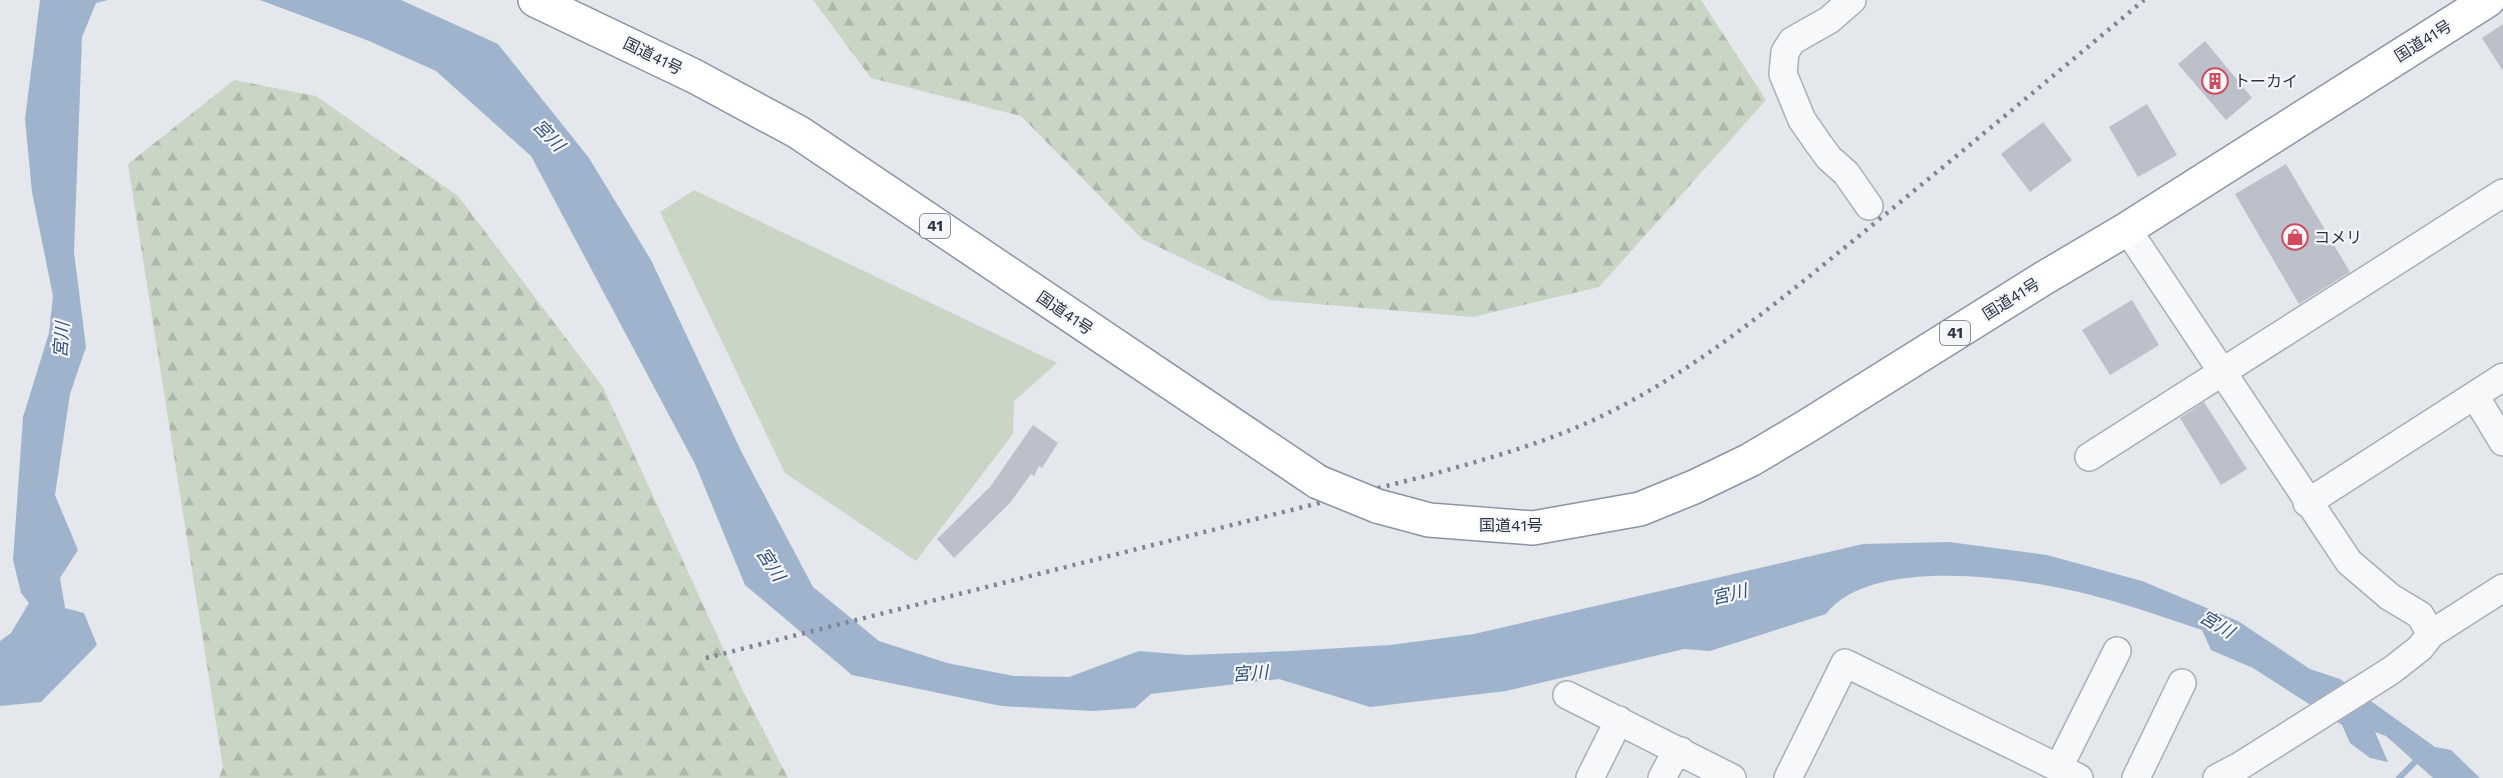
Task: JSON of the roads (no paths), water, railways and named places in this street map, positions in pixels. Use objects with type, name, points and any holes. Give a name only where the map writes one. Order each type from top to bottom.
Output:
[{"type":"highway","name":"国道41号","points":[[535,0],[694,76],[798,132],[1318,482],[1377,506],[1429,520],[1533,528],[1640,509],[1694,488],[1749,460],[2127,229],[2488,0]]},
{"type":"street","points":[[1852,0],[1829,20],[1792,41],[1782,62],[1784,74],[1802,120],[1829,158],[1846,173],[1869,206]]},
{"type":"street","points":[[2089,457],[2503,193]]},
{"type":"street","points":[[2127,229],[2307,503],[2349,562],[2382,591],[2420,615],[2431,634]]},
{"type":"street","points":[[2307,503],[2503,377]]},
{"type":"street","points":[[2475,396],[2503,442]]},
{"type":"street","points":[[2217,778],[2276,744],[2386,673],[2420,648],[2431,634],[2503,588]]},
{"type":"street","points":[[1788,778],[1845,663],[2069,772],[2116,651]]},
{"type":"street","points":[[2136,778],[2182,683]]},
{"type":"street","points":[[1567,695],[1732,778]]},
{"type":"street","points":[[1590,778],[1619,720]]},
{"type":"street","points":[[1662,778],[1671,761],[1681,751]]},
{"type":"water","name":"宮川","points":[[40,0],[108,0],[96,3],[82,37],[74,252],[86,347],[70,394],[55,495],[78,550],[60,578],[65,608],[84,613],[97,645],[41,702],[0,706],[0,641],[11,633],[29,603],[21,593],[13,560],[23,417],[49,333],[53,296],[32,192],[25,119]]},
{"type":"water","name":"宮川","points":[[260,0],[401,0],[498,44],[589,158],[651,260],[742,453],[813,587],[879,641],[947,663],[1014,676],[1069,677],[1139,651],[1188,655],[1290,651],[1390,645],[1474,634],[1863,544],[1949,542],[2047,555],[2142,581],[2238,621],[2310,669],[2340,679],[2435,747],[2451,750],[2480,778],[2433,778],[2386,736],[2375,732],[2388,762],[2370,758],[2350,743],[2342,725],[2253,668],[2211,650],[2202,630],[2098,597],[2034,583],[1995,578],[1915,577],[1879,583],[1848,595],[1826,614],[1710,651],[1684,649],[1506,691],[1370,707],[1279,679],[1151,694],[1135,708],[1092,711],[1001,706],[852,675],[745,585],[695,464],[531,156],[436,71],[369,41]]},
{"type":"waterway","points":[[2399,778],[2420,757]]},
{"type":"railway","points":[[706,658],[1422,477],[1520,448],[1591,421],[1681,371],[1744,327],[1865,231],[2144,0]]},
{"type":"place","name":"トーカイ","points":[[2215,81]]},
{"type":"place","name":"コメリ","points":[[2295,237]]}]
